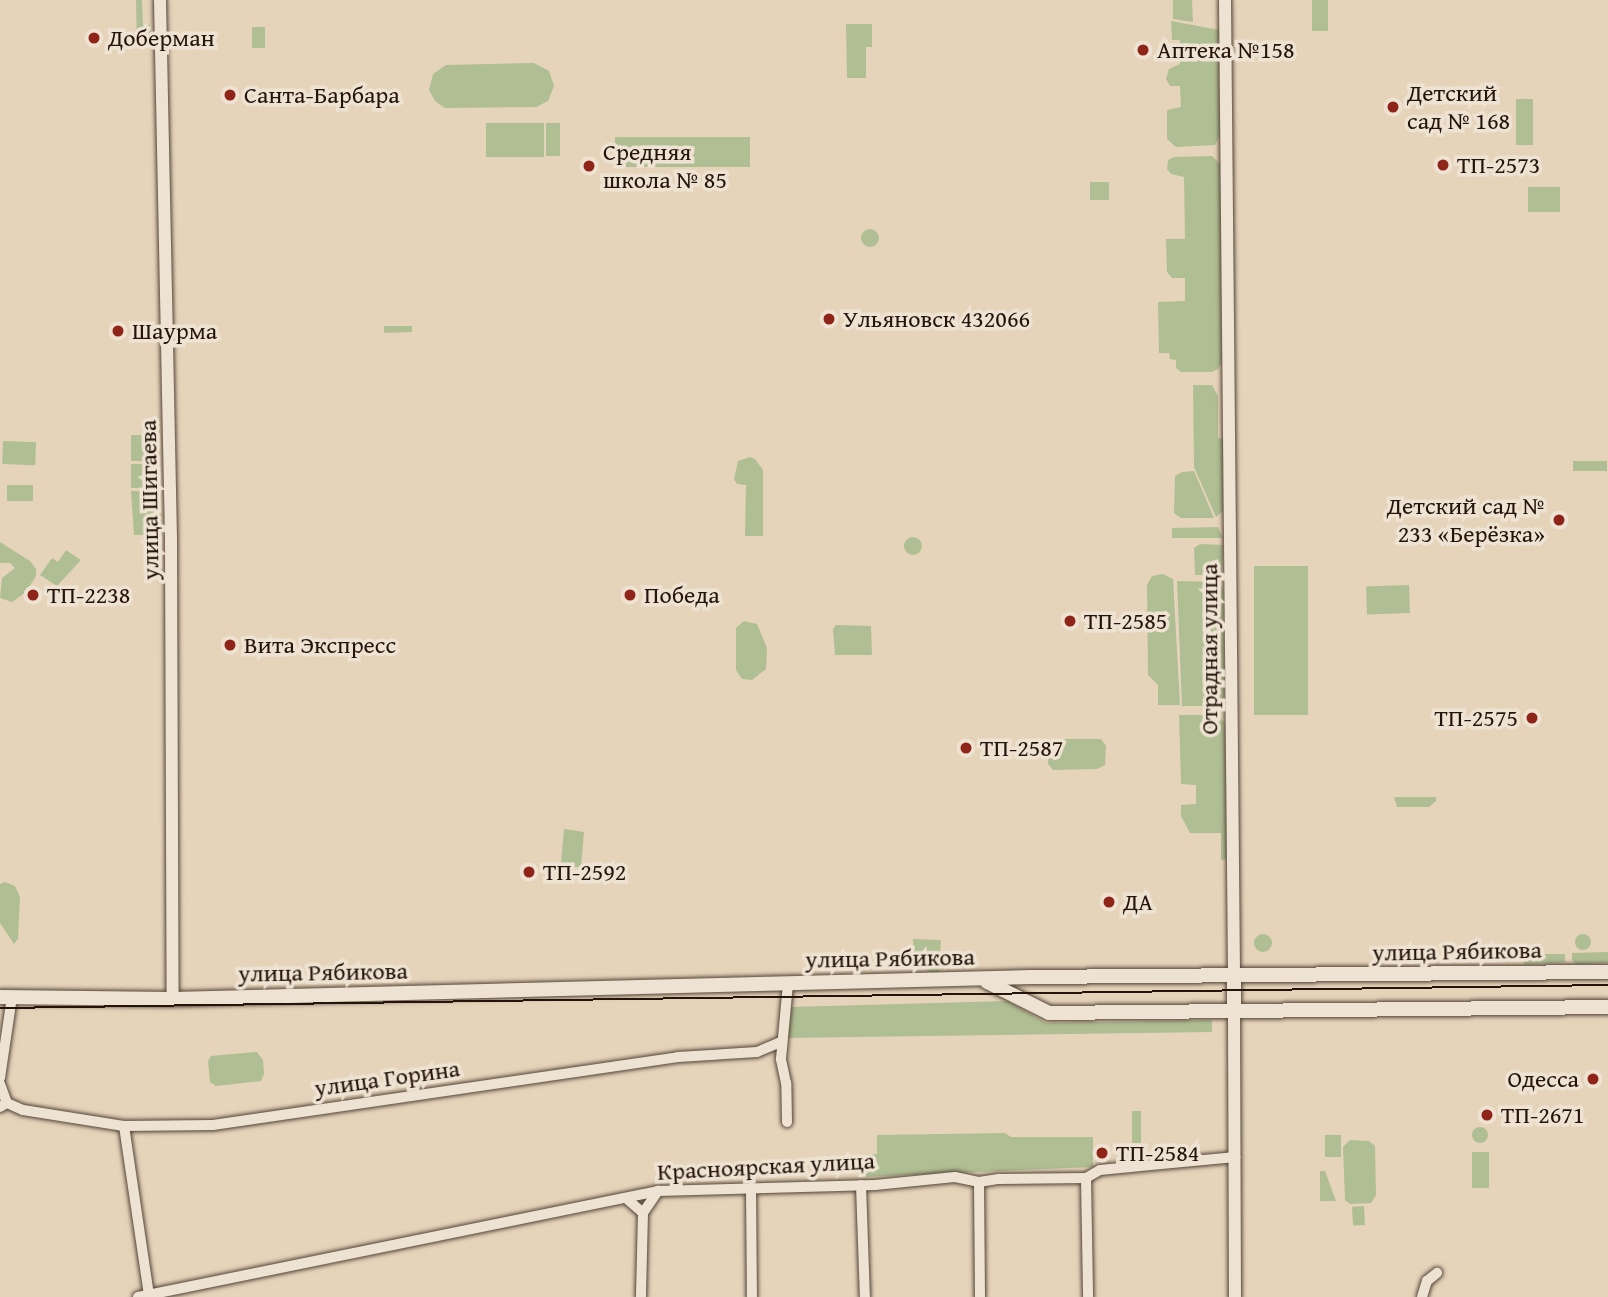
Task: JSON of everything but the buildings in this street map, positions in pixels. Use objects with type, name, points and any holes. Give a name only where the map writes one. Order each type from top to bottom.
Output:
[{"type":"main road","name":"улица Рябикова","points":[[6,997],[173,999],[979,979],[1608,972]]},
{"type":"main road","name":"Отрадная улица","points":[[1234,976],[1234,1013]]},
{"type":"main road","points":[[979,979],[999,986],[1049,1013],[1608,1007]]},
{"type":"street","name":"улица Шигаева","points":[[160,0],[171,540],[173,999]]},
{"type":"street","name":"Отрадная улица","points":[[1225,0],[1234,976]]},
{"type":"street","points":[[787,1122],[781,1042],[788,984]]},
{"type":"street","points":[[0,1078],[6,997]]},
{"type":"street","name":"Отрадная улица","points":[[1234,1013],[1235,1297]]},
{"type":"street","name":"улица Горина","points":[[4,1105],[124,1126],[213,1125],[678,1056],[757,1052],[781,1042]]},
{"type":"street","points":[[0,1084],[4,1105]]},
{"type":"street","points":[[124,1126],[143,1296]]},
{"type":"street","name":"Красноярская улица","points":[[143,1296],[658,1191],[861,1185],[962,1177],[979,1182],[999,1179],[1086,1178],[1100,1170],[1234,1157]]},
{"type":"street","points":[[1086,1178],[1088,1297]]},
{"type":"street","points":[[979,1182],[980,1297]]},
{"type":"street","points":[[861,1185],[865,1297]]},
{"type":"street","points":[[751,1188],[752,1297]]},
{"type":"street","points":[[641,1297],[643,1213],[658,1191]]},
{"type":"street","points":[[627,1199],[643,1213]]},
{"type":"street","points":[[1422,1297],[1427,1281],[1437,1273]]},
{"type":"green space","points":[[136,0],[142,0],[143,25],[150,25],[151,47],[137,47]]},
{"type":"green space","points":[[1173,0],[1192,0],[1193,22],[1173,19]]},
{"type":"green space","points":[[1312,0],[1328,0],[1328,31],[1312,31]]},
{"type":"green space","points":[[1171,21],[1219,30],[1220,135],[1215,145],[1176,147],[1167,139],[1167,110],[1181,107],[1180,86],[1170,86],[1166,79],[1169,69],[1180,64],[1180,40],[1172,40]]},
{"type":"green space","points":[[846,24],[872,24],[872,47],[866,47],[866,78],[847,78]]},
{"type":"green space","points":[[252,27],[265,27],[265,48],[252,48]]},
{"type":"green space","points":[[534,63],[549,71],[554,86],[548,101],[536,107],[445,108],[435,101],[429,90],[433,74],[446,65]]},
{"type":"green space","points":[[1516,99],[1533,99],[1533,145],[1516,145]]},
{"type":"green space","points":[[486,123],[544,123],[544,157],[486,157]]},
{"type":"green space","points":[[546,123],[560,123],[560,156],[546,156]]},
{"type":"green space","points":[[615,137],[750,137],[750,167],[615,167]]},
{"type":"green space","points":[[1212,156],[1220,164],[1222,362],[1218,369],[1212,372],[1181,372],[1176,368],[1176,360],[1170,359],[1169,353],[1159,353],[1158,302],[1185,301],[1185,278],[1172,278],[1167,272],[1166,239],[1185,239],[1184,177],[1171,174],[1167,169],[1168,160],[1174,157]]},
{"type":"green space","points":[[1090,182],[1109,182],[1109,200],[1090,200]]},
{"type":"green space","points":[[1528,187],[1560,187],[1560,212],[1528,212]]},
{"type":"green space","points":[[870,229],[878,234],[879,238],[874,246],[870,247],[862,242],[861,238],[866,230]]},
{"type":"green space","points":[[384,326],[412,326],[412,332],[384,333]]},
{"type":"green space","points":[[1193,385],[1212,385],[1218,396],[1218,438],[1223,439],[1223,511],[1216,517],[1194,467]]},
{"type":"green space","points":[[131,435],[145,435],[149,441],[149,461],[131,461]]},
{"type":"green space","points":[[3,441],[36,442],[35,465],[2,464]]},
{"type":"green space","points":[[750,457],[755,459],[763,470],[763,536],[745,536],[746,485],[737,484],[734,479],[738,461]]},
{"type":"green space","points":[[1573,461],[1607,461],[1607,471],[1573,471]]},
{"type":"green space","points":[[131,464],[149,464],[149,488],[131,488]]},
{"type":"green space","points":[[1194,471],[1214,518],[1181,518],[1174,513],[1175,476]]},
{"type":"green space","points":[[7,485],[33,485],[33,501],[7,501]]},
{"type":"green space","points":[[131,491],[149,491],[149,500],[159,504],[159,527],[150,535],[134,535]]},
{"type":"green space","points":[[1218,527],[1223,538],[1172,538],[1172,528]]},
{"type":"green space","points":[[913,537],[919,540],[922,546],[919,552],[913,555],[907,552],[904,546],[907,540]]},
{"type":"green space","points":[[0,542],[30,561],[36,569],[36,576],[26,592],[12,602],[0,598],[2,578],[15,568],[10,563],[0,563]]},
{"type":"green space","points":[[1200,544],[1223,545],[1222,575],[1195,575],[1194,548]]},
{"type":"green space","points":[[66,550],[81,560],[57,586],[40,575],[52,558],[58,562]]},
{"type":"green space","points":[[1254,566],[1308,566],[1308,715],[1254,715]]},
{"type":"green space","points":[[1163,574],[1173,579],[1180,705],[1158,705],[1158,685],[1148,675],[1147,585],[1152,576]]},
{"type":"green space","points":[[1177,581],[1217,582],[1223,588],[1224,698],[1220,706],[1182,706]]},
{"type":"green space","points":[[1409,585],[1410,613],[1367,614],[1366,587]]},
{"type":"green space","points":[[744,621],[757,624],[767,648],[766,669],[752,680],[742,679],[736,670],[736,628]]},
{"type":"green space","points":[[836,625],[871,626],[872,655],[835,655],[833,629]]},
{"type":"green space","points":[[1179,715],[1218,715],[1225,723],[1227,859],[1221,860],[1221,833],[1190,833],[1181,816],[1181,805],[1196,804],[1196,785],[1181,784]]},
{"type":"green space","points":[[1051,739],[1101,739],[1106,746],[1105,765],[1097,769],[1053,770],[1048,764],[1048,743]]},
{"type":"green space","points":[[1394,797],[1436,797],[1436,801],[1429,807],[1397,807]]},
{"type":"green space","points":[[564,829],[584,832],[581,867],[564,867],[561,863]]},
{"type":"green space","points":[[5,882],[15,886],[20,897],[18,939],[14,944],[0,923],[0,884]]},
{"type":"green space","points":[[1259,934],[1267,934],[1272,943],[1270,950],[1259,952],[1254,947],[1254,939]]},
{"type":"green space","points":[[1583,934],[1589,936],[1589,948],[1583,950],[1577,948],[1575,942],[1577,936]]},
{"type":"green space","points":[[913,939],[941,940],[939,972],[929,972],[920,966],[914,956]]},
{"type":"green space","points":[[1608,952],[1608,963],[1576,964],[1572,960],[1572,953]]},
{"type":"green space","points":[[1520,954],[1565,954],[1565,962],[1525,965]]},
{"type":"green space","points":[[1007,1001],[1046,1023],[1212,1020],[1212,1032],[785,1038],[791,1007]]},
{"type":"green space","points":[[257,1052],[263,1060],[264,1074],[261,1081],[216,1086],[210,1082],[208,1061],[211,1056]]},
{"type":"green space","points":[[1132,1111],[1141,1111],[1141,1143],[1132,1143]]},
{"type":"green space","points":[[1477,1127],[1483,1127],[1488,1135],[1486,1141],[1477,1143],[1472,1138],[1472,1132]]},
{"type":"green space","points":[[1005,1133],[1011,1137],[1093,1137],[1093,1167],[860,1177],[860,1155],[877,1154],[877,1135]]},
{"type":"green space","points":[[1325,1135],[1341,1135],[1341,1157],[1325,1157]]},
{"type":"green space","points":[[1350,1140],[1369,1141],[1375,1146],[1376,1195],[1371,1203],[1350,1204],[1345,1200],[1343,1147]]},
{"type":"green space","points":[[1472,1152],[1489,1152],[1489,1188],[1472,1188]]},
{"type":"green space","points":[[1320,1171],[1325,1171],[1336,1201],[1320,1201]]},
{"type":"green space","points":[[1364,1206],[1365,1225],[1353,1226],[1352,1207]]},
{"type":"tram line","points":[[0,1008],[1608,985]]},
{"type":"place","name":"Доберман","points":[[94,38]]},
{"type":"place","name":"Аптека №158","points":[[1143,50]]},
{"type":"place","name":"Санта-Барбара","points":[[230,95]]},
{"type":"place","name":"Детский сад № 168","points":[[1393,107]]},
{"type":"place","name":"ТП-2573","points":[[1443,165]]},
{"type":"place","name":"Средняя школа № 85","points":[[589,166]]},
{"type":"place","name":"Ульяновск 432066","points":[[829,319]]},
{"type":"place","name":"Шаурма","points":[[118,331]]},
{"type":"place","name":"Детский сад № 233 «Берёзка»","points":[[1559,520]]},
{"type":"place","name":"ТП-2238","points":[[33,595]]},
{"type":"place","name":"Победа","points":[[630,595]]},
{"type":"place","name":"ТП-2585","points":[[1070,621]]},
{"type":"place","name":"Вита Экспресс","points":[[230,645]]},
{"type":"place","name":"ТП-2575","points":[[1532,718]]},
{"type":"place","name":"ТП-2587","points":[[966,748]]},
{"type":"place","name":"ТП-2592","points":[[529,872]]},
{"type":"place","name":"ДА","points":[[1109,902]]},
{"type":"place","name":"Одесса","points":[[1593,1079]]},
{"type":"place","name":"ТП-2671","points":[[1487,1115]]},
{"type":"place","name":"ТП-2584","points":[[1102,1153]]}]
